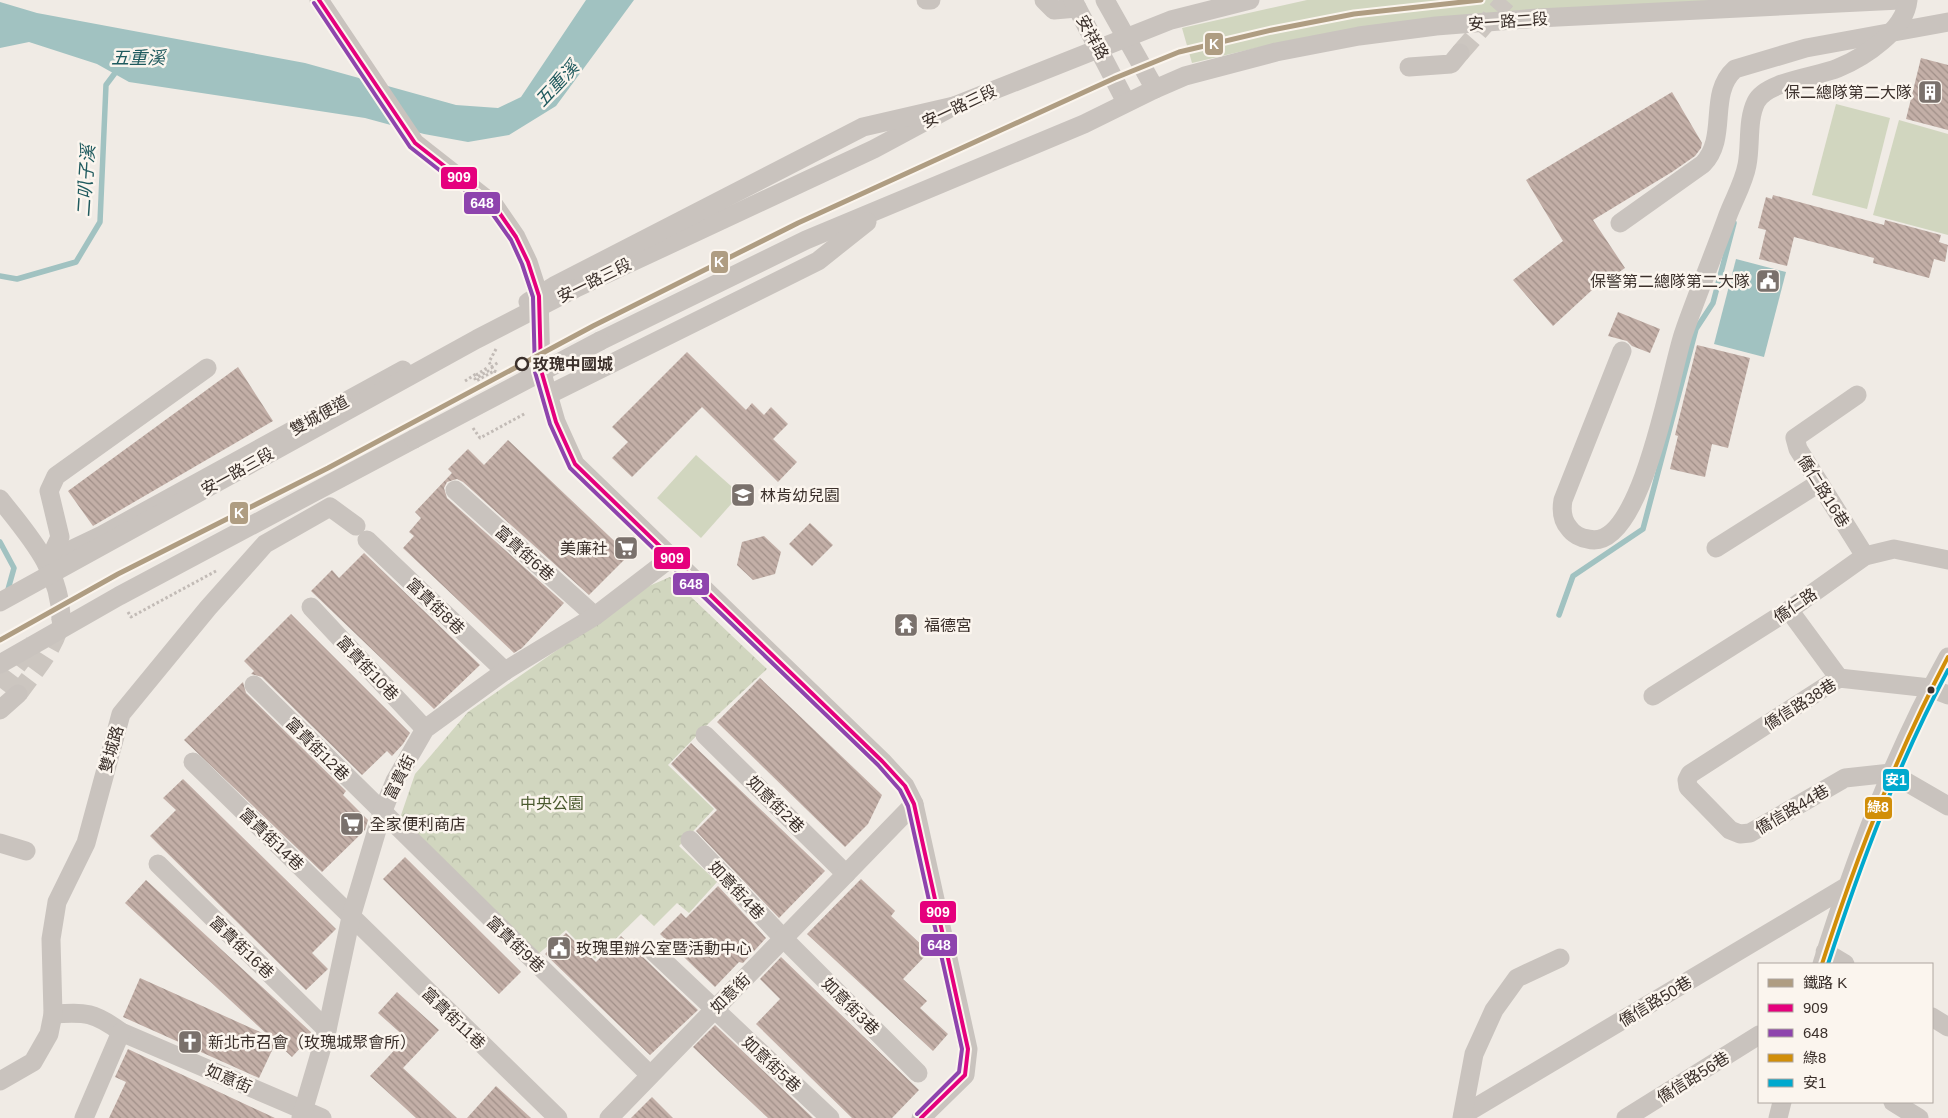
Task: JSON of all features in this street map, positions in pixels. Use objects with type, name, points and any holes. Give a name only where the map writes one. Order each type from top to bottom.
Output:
[{"type":"street","points":[[319,0],[415,143],[494,205],[516,237],[528,262],[539,296],[541,370],[556,422],[575,464],[882,761],[905,786],[914,804],[968,1049],[965,1076],[921,1118]]},
{"type":"street","points":[[926,0],[931,0]]},
{"type":"street","points":[[1044,0],[1054,10],[1075,4]]},
{"type":"street","name":"安祥路","points":[[1105,0],[1155,89]]},
{"type":"street","points":[[1126,36],[1180,17],[1250,0]]},
{"type":"street","name":"安一路二段","points":[[1126,102],[1185,76],[1276,52],[1359,36],[1426,27],[1538,18],[1900,0]]},
{"type":"street","points":[[1622,351],[1563,500],[1564,520],[1570,530],[1580,537],[1591,540],[1603,539],[1614,532],[1621,522],[1651,460],[1683,334],[1747,167],[1753,110],[1757,100],[1765,92],[1780,85],[1839,68],[1876,46],[1894,30],[1906,15],[1908,0]]},
{"type":"street","name":"安祥路","points":[[1075,4],[1126,102]]},
{"type":"street","points":[[1620,223],[1703,164],[1711,156],[1717,136],[1723,85],[1727,76],[1735,69],[1806,48],[1894,30],[1948,22]]},
{"type":"street","name":"安一路三段","points":[[0,602],[477,339],[574,289],[874,149],[954,106],[1126,36]]},
{"type":"street","points":[[1409,67],[1451,64],[1460,53]]},
{"type":"street","points":[[0,664],[112,600],[414,438],[600,341],[806,240],[1084,124],[1126,102]]},
{"type":"street","name":"雙城便道","points":[[46,559],[58,556],[102,535],[539,296],[554,286],[864,127],[954,106]]},
{"type":"street","points":[[548,395],[818,261],[885,208]]},
{"type":"street","points":[[46,559],[54,550],[60,537],[49,491],[56,476],[207,368]]},
{"type":"street","name":"僑仁路16巷","points":[[1857,395],[1795,438],[1798,448],[1865,556]]},
{"type":"street","points":[[1716,548],[1819,482]]},
{"type":"street","name":"富貴街6巷","points":[[455,490],[595,616]]},
{"type":"street","points":[[0,500],[46,559],[59,599],[61,620]]},
{"type":"street","name":"雙城路","points":[[0,1081],[33,1062],[49,1034],[53,1014],[51,939],[57,902],[86,843],[121,714],[208,608],[265,544],[330,507],[361,533]]},
{"type":"street","name":"富貴街8巷","points":[[361,533],[504,671]]},
{"type":"street","name":"僑仁路","points":[[1652,696],[1789,610],[1865,556],[1894,549],[1948,560]]},
{"type":"street","name":"富貴街","points":[[302,1114],[327,1030],[351,917],[382,813],[395,781],[425,729],[504,671],[595,616],[672,557]]},
{"type":"street","points":[[43,630],[53,600],[54,583]]},
{"type":"street","name":"富貴街10巷","points":[[311,607],[425,729]]},
{"type":"street","points":[[1789,610],[1839,678]]},
{"type":"street","points":[[1842,963],[1824,958],[1846,887],[1891,773],[1939,691],[1948,657]]},
{"type":"street","name":"僑信路38巷","points":[[1687,780],[1690,774],[1839,678],[1939,691]]},
{"type":"street","name":"富貴街12巷","points":[[254,684],[382,813]]},
{"type":"street","points":[[0,710],[18,694]]},
{"type":"street","name":"如意街2巷","points":[[705,735],[846,874]]},
{"type":"street","name":"富貴街14巷","points":[[193,762],[351,917]]},
{"type":"street","points":[[1891,773],[1948,806]]},
{"type":"street","name":"僑信路44巷","points":[[1687,780],[1688,787],[1730,830],[1745,834],[1750,833],[1845,778],[1891,773]]},
{"type":"street","name":"如意街","points":[[610,1118],[914,804]]},
{"type":"street","name":"富貴街9巷","points":[[382,813],[650,1075]]},
{"type":"street","name":"如意街4巷","points":[[690,840],[784,939]]},
{"type":"street","points":[[0,843],[26,852]]},
{"type":"street","name":"富貴街16巷","points":[[158,864],[327,1030]]},
{"type":"street","name":"僑信路50巷","points":[[1463,1116],[1846,887]]},
{"type":"street","name":"富貴街11巷","points":[[351,917],[558,1118]]},
{"type":"street","name":"如意街3巷","points":[[784,939],[918,1073]]},
{"type":"street","name":"如意街5巷","points":[[654,952],[830,1118]]},
{"type":"street","points":[[1463,1116],[1474,1054],[1494,1010],[1517,978],[1560,958]]},
{"type":"street","name":"如意街","points":[[53,1014],[80,1012],[100,1016],[121,1032],[302,1114],[322,1118]]},
{"type":"street","points":[[1933,1018],[1948,1027]]},
{"type":"street","points":[[84,1118],[121,1032]]},
{"type":"street","name":"僑信路56巷","points":[[1626,1118],[1758,1037]]},
{"type":"street","points":[[1778,1118],[1782,1103]]},
{"type":"street","points":[[1894,1103],[1919,1118]]},
{"type":"path","points":[[464,381],[499,362]]},
{"type":"path","points":[[476,375],[487,368],[488,371],[475,379],[476,382],[494,372]]},
{"type":"path","points":[[465,433],[473,428],[480,438],[526,413]]},
{"type":"path","points":[[128,612],[130,617],[223,567]]},
{"type":"green space","points":[[1307,0],[1716,0],[1273,44],[1192,63],[1182,28]]},
{"type":"green space","points":[[1836,104],[1890,118],[1867,209],[1812,195]]},
{"type":"green space","points":[[1899,120],[1948,134],[1948,235],[1873,215]]},
{"type":"green space","points":[[696,455],[740,494],[701,538],[657,498]]},
{"type":"green space","name":"中央公園","points":[[670,577],[767,669],[709,723],[668,765],[714,809],[679,846],[717,882],[689,913],[677,903],[654,926],[641,914],[595,959],[566,930],[536,956],[398,824],[415,774],[468,712],[649,586]]},
{"type":"water","name":"五重溪","points":[[586,0],[634,0],[556,106],[509,135],[468,142],[424,134],[365,118],[129,82],[97,64],[29,42],[0,48],[0,2],[37,13],[305,63],[456,105],[498,108],[521,97]]},
{"type":"water","points":[[1736,259],[1786,272],[1764,357],[1714,344]]},
{"type":"building","name":"保二總隊第二大隊","points":[[1921,58],[1948,65],[1948,130],[1906,119]]},
{"type":"building","points":[[1672,92],[1702,143],[1701,148],[1695,156],[1672,172],[1593,220],[1625,268],[1591,291],[1553,326],[1513,280],[1563,241],[1526,180]]},
{"type":"building","points":[[1773,195],[1884,225],[1885,220],[1941,235],[1939,242],[1948,245],[1945,262],[1934,259],[1929,278],[1873,263],[1874,258],[1794,237],[1787,266],[1759,259],[1766,230],[1758,228],[1766,197],[1772,199]]},
{"type":"building","points":[[1618,312],[1660,329],[1650,353],[1632,346],[1627,341],[1608,336]]},
{"type":"building","points":[[1697,345],[1750,358],[1728,448],[1712,444],[1705,477],[1670,469],[1678,436],[1675,435]]},
{"type":"building","points":[[687,352],[746,410],[752,403],[764,415],[771,407],[788,424],[773,439],[797,462],[778,482],[702,407],[632,477],[612,458],[628,442],[612,427]]},
{"type":"building","points":[[238,367],[273,421],[93,526],[68,491]]},
{"type":"building","points":[[508,440],[629,555],[589,595],[463,482],[457,479],[447,482],[444,488],[447,498],[564,603],[522,648],[514,653],[403,548],[414,536],[409,532],[421,518],[415,512],[452,473],[448,469],[468,449],[484,465]]},
{"type":"building","points":[[810,523],[833,545],[812,566],[789,544]]},
{"type":"building","points":[[764,536],[781,552],[775,574],[753,580],[737,565],[742,542]]},
{"type":"building","points":[[364,553],[480,665],[434,709],[311,591],[332,570],[339,578]]},
{"type":"building","points":[[291,614],[410,733],[392,756],[387,751],[362,775],[262,677],[251,674],[254,671],[244,661]]},
{"type":"building","points":[[760,678],[882,795],[868,824],[845,847],[717,722]]},
{"type":"building","points":[[243,682],[246,693],[346,791],[343,795],[368,820],[365,830],[322,872],[184,740]]},
{"type":"building","points":[[691,743],[825,871],[779,918],[696,831],[717,810],[671,764]]},
{"type":"building","points":[[183,779],[336,929],[312,953],[328,969],[306,990],[150,836],[176,810],[163,798]]},
{"type":"building","points":[[405,857],[521,972],[499,994],[383,879]]},
{"type":"building","points":[[861,879],[895,911],[891,916],[929,952],[903,979],[927,1001],[920,1008],[948,1034],[933,1051],[807,934]]},
{"type":"building","points":[[146,880],[313,1034],[292,1057],[276,1042],[259,1078],[123,1017],[140,978],[269,1036],[125,903]]},
{"type":"building","points":[[718,886],[766,938],[743,963],[739,962],[715,987],[660,934],[681,913],[686,918]]},
{"type":"building","points":[[566,933],[596,962],[621,936],[698,1010],[650,1055],[545,954]]},
{"type":"building","points":[[781,957],[919,1090],[892,1118],[852,1118],[756,1024],[780,999],[760,979]]},
{"type":"building","points":[[397,992],[439,1030],[403,1068],[457,1118],[416,1118],[370,1076],[406,1038],[378,1013]]},
{"type":"building","points":[[715,1025],[813,1118],[768,1118],[720,1073],[693,1047]]},
{"type":"building","points":[[128,1049],[275,1118],[109,1118],[126,1082],[115,1077]]},
{"type":"building","points":[[496,1086],[531,1118],[467,1118]]},
{"type":"building","points":[[652,1097],[673,1118],[631,1118]]},
{"type":"waterway","name":"二叭子溪","points":[[0,276],[17,279],[76,262],[100,222],[106,85],[118,69]]},
{"type":"waterway","points":[[1559,615],[1573,576],[1643,529],[1696,329],[1713,303],[1734,223]]},
{"type":"waterway","name":"二叭子溪","points":[[0,542],[14,568],[7,593]]},
{"type":"tunnel","points":[[1460,53],[1506,0]]},
{"type":"tunnel","points":[[18,694],[49,651],[61,621]]},
{"type":"tunnel","points":[[0,688],[34,643]]},
{"type":"rail line","name":"K","points":[[0,640],[118,574],[328,468],[593,326],[798,223],[1115,78],[1179,52],[1272,30],[1354,14],[1481,0]]},
{"type":"transit line","name":"909","points":[[319,0],[415,143],[494,205],[516,237],[528,262],[539,296],[541,370],[556,422],[575,464],[882,761],[905,786],[914,804],[968,1049],[965,1075],[921,1118]]},
{"type":"transit line","name":"648","points":[[314,3],[410,147],[489,209],[511,240],[522,264],[533,297],[535,372],[550,424],[570,468],[878,765],[900,790],[908,806],[962,1049],[959,1072],[917,1114]]},
{"type":"transit line","name":"綠8","points":[[1822,963],[1863,846],[1894,769],[1948,657]]},
{"type":"transit line","name":"安1","points":[[1828,963],[1867,851],[1882,814],[1913,741],[1948,670]]},
{"type":"place","name":"保二總隊第二大隊","points":[[1930,92]]},
{"type":"place","name":"保警第二總隊第二大隊","points":[[1768,281]]},
{"type":"place","name":"玫瑰中國城","points":[[522,364]]},
{"type":"place","name":"林肯幼兒園","points":[[743,495]]},
{"type":"place","name":"美廉社","points":[[626,548]]},
{"type":"place","name":"福德宮","points":[[906,625]]},
{"type":"place","name":"全家便利商店","points":[[352,824]]},
{"type":"place","name":"玫瑰里辦公室暨活動中心","points":[[559,948]]},
{"type":"place","name":"新北市召會（玫瑰城聚會所）","points":[[190,1042]]}]
